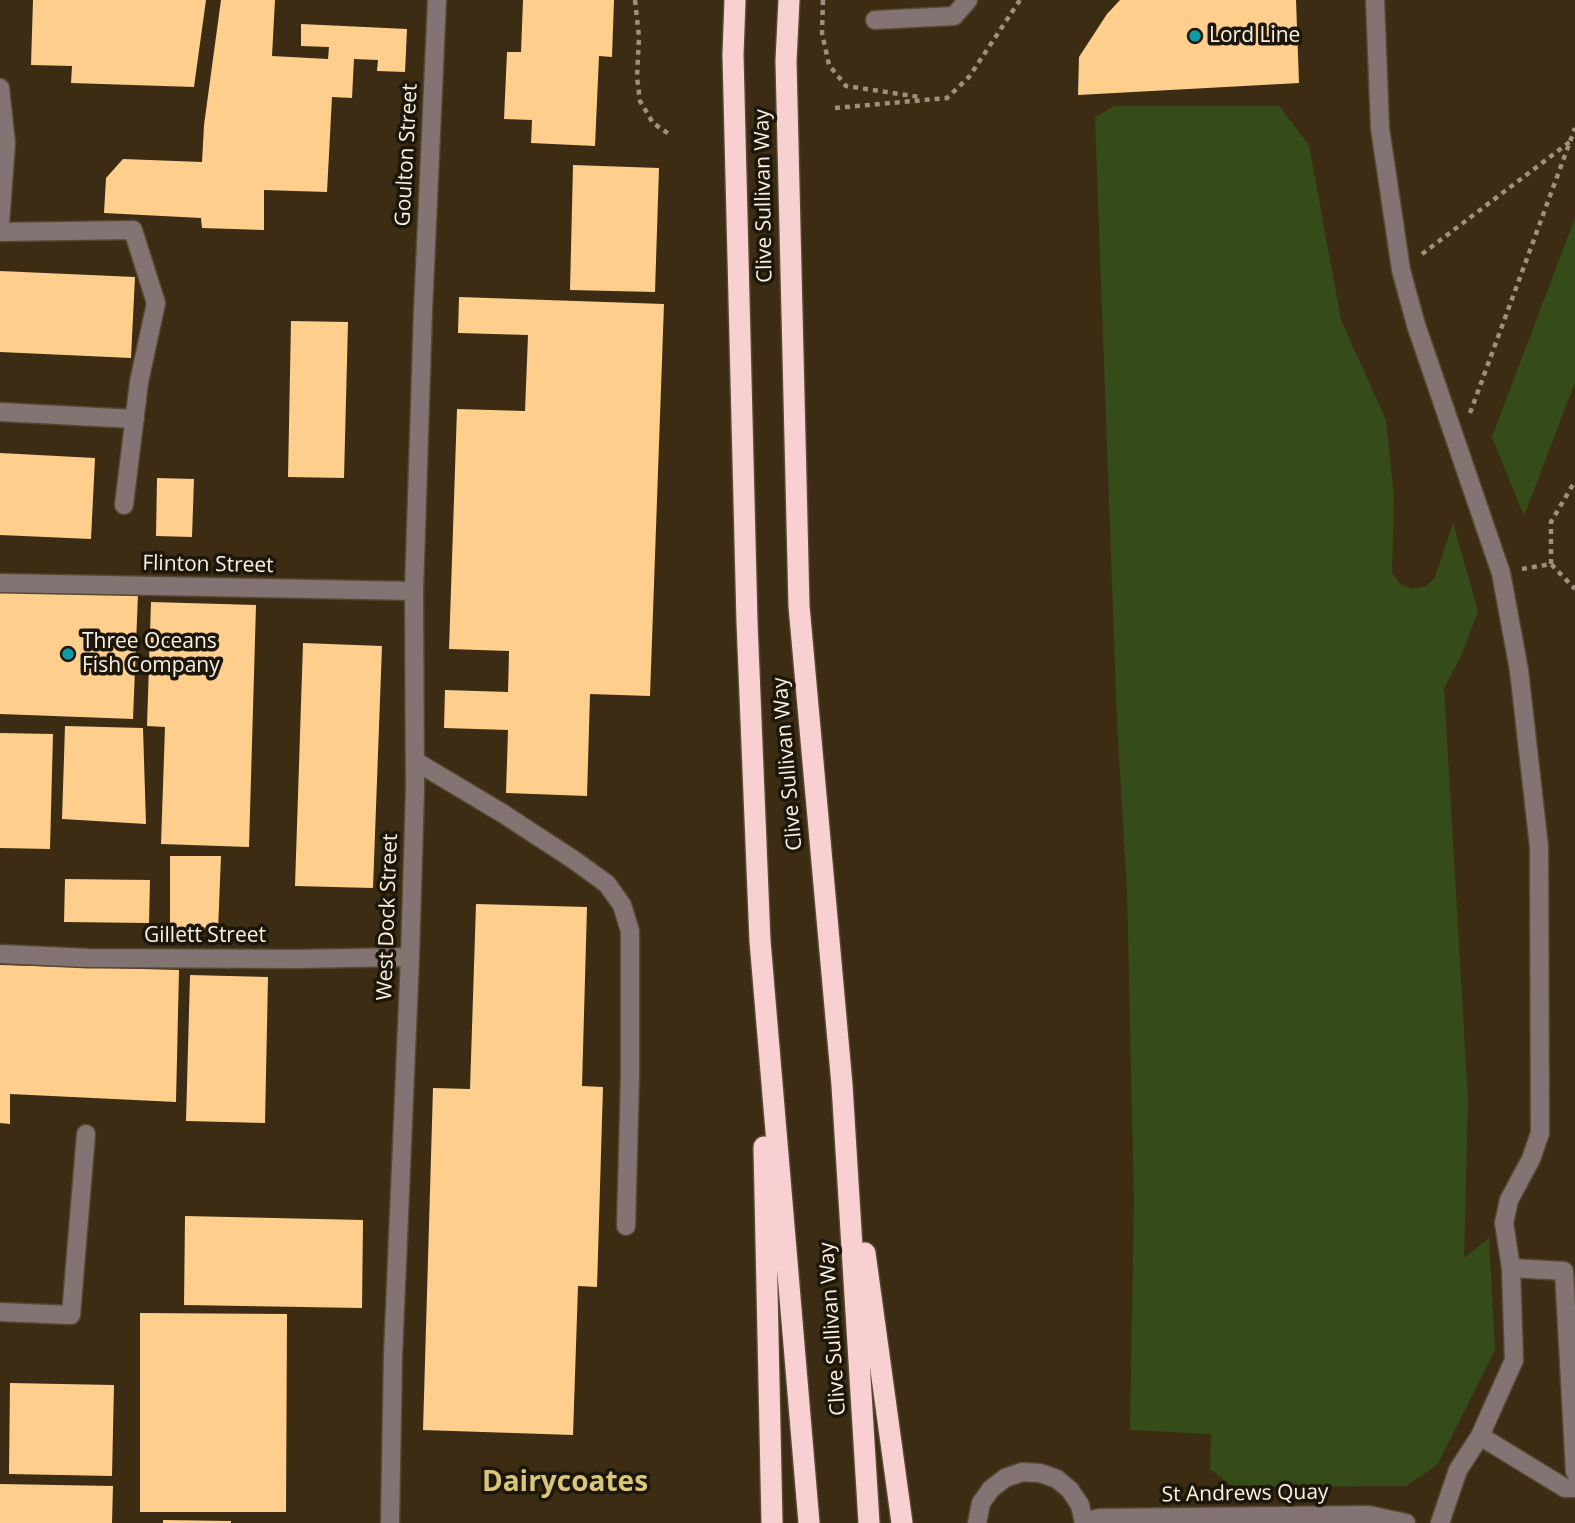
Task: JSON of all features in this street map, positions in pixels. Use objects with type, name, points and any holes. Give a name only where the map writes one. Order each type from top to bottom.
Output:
[{"type":"highway","name":"Clive Sullivan Way","points":[[735,0],[733,55],[747,622],[760,941],[809,1523]]},
{"type":"highway","name":"Clive Sullivan Way","points":[[789,0],[786,75],[799,607],[842,1085],[869,1523]]},
{"type":"highway","points":[[760,941],[772,1523]]},
{"type":"highway","points":[[842,1085],[902,1523]]},
{"type":"street","name":"Goulton Street","points":[[422,311],[437,0]]},
{"type":"street","points":[[875,20],[954,16],[968,0]]},
{"type":"street","points":[[1375,0],[1380,128],[1401,270],[1416,325],[1501,573],[1519,670],[1539,847],[1539,1133],[1531,1159],[1508,1200],[1504,1223],[1511,1268],[1514,1360],[1480,1436],[1458,1470],[1440,1523]]},
{"type":"street","points":[[0,88],[6,143],[0,223]]},
{"type":"street","points":[[0,232],[133,230],[156,303],[139,382],[124,505]]},
{"type":"street","name":"West Dock Street","points":[[390,1523],[393,1355],[410,957],[415,761],[414,591],[422,311]]},
{"type":"street","points":[[0,412],[135,419]]},
{"type":"street","name":"Flinton Street","points":[[0,583],[414,591]]},
{"type":"street","points":[[415,761],[574,860],[607,884],[622,905],[630,931],[626,1226]]},
{"type":"street","name":"Gillett Street","points":[[0,954],[88,958],[410,957]]},
{"type":"street","points":[[0,1312],[71,1315],[86,1134]]},
{"type":"street","points":[[1511,1268],[1569,1270],[1575,1472]]},
{"type":"street","points":[[1480,1436],[1565,1488],[1575,1488]]},
{"type":"street","points":[[977,1523],[981,1503],[991,1489],[1005,1478],[1022,1472],[1040,1473],[1056,1479],[1070,1490],[1080,1505],[1084,1522]]},
{"type":"street","name":"St Andrews Quay","points":[[1084,1522],[1100,1518],[1369,1515],[1406,1523]]},
{"type":"path","points":[[635,0],[639,37],[637,77],[640,101],[653,123],[669,134]]},
{"type":"path","points":[[823,0],[822,33],[829,65],[846,86],[928,98]]},
{"type":"path","points":[[835,108],[947,98],[969,77],[1020,0]]},
{"type":"path","points":[[1458,448],[1575,128]]},
{"type":"path","points":[[1401,270],[1572,140]]},
{"type":"path","points":[[1575,481],[1550,522],[1551,564],[1575,589]]},
{"type":"path","points":[[1501,573],[1551,564]]},
{"type":"green space","points":[[1115,106],[1279,106],[1309,145],[1341,320],[1386,420],[1394,498],[1392,573],[1400,584],[1412,589],[1426,586],[1435,578],[1453,523],[1478,611],[1461,656],[1444,688],[1468,1100],[1464,1258],[1489,1238],[1495,1350],[1437,1465],[1406,1486],[1233,1487],[1210,1469],[1211,1434],[1130,1430],[1134,1201],[1127,892],[1117,721],[1095,117]]},
{"type":"green space","points":[[1575,218],[1575,382],[1524,516],[1492,437]]},
{"type":"building","points":[[33,0],[206,0],[194,87],[71,83],[72,66],[31,65]]},
{"type":"building","points":[[221,0],[275,0],[272,56],[328,59],[329,47],[301,46],[301,24],[407,29],[405,72],[377,71],[378,60],[354,59],[352,98],[332,97],[327,192],[264,190],[264,230],[202,228],[201,218],[104,213],[106,178],[123,159],[202,162],[204,125]]},
{"type":"building","points":[[523,0],[614,0],[612,57],[599,56],[595,146],[531,143],[532,120],[504,119],[507,52],[521,52]]},
{"type":"building","name":"Lord Line","points":[[1120,0],[1296,0],[1299,83],[1078,95],[1079,57],[1107,14]]},
{"type":"building","points":[[573,165],[659,168],[655,292],[570,290]]},
{"type":"building","points":[[0,271],[135,277],[131,358],[0,352]]},
{"type":"building","points":[[459,297],[664,304],[650,696],[590,694],[587,796],[506,793],[508,730],[444,728],[445,690],[508,692],[509,651],[449,649],[457,409],[525,411],[528,335],[458,333]]},
{"type":"building","points":[[291,321],[348,322],[344,478],[288,477]]},
{"type":"building","points":[[0,453],[95,458],[91,539],[0,535]]},
{"type":"building","points":[[157,478],[194,479],[192,537],[156,536]]},
{"type":"building","name":"Three Oceans Fish Company","points":[[0,589],[138,594],[133,719],[0,714]]},
{"type":"building","points":[[151,602],[256,605],[249,847],[161,844],[165,727],[147,726]]},
{"type":"building","points":[[303,643],[382,646],[373,888],[295,886]]},
{"type":"building","points":[[65,726],[143,728],[146,824],[62,819]]},
{"type":"building","points":[[0,733],[53,734],[50,849],[0,848]]},
{"type":"building","points":[[170,856],[221,856],[218,931],[170,930]]},
{"type":"building","points":[[65,879],[150,880],[149,923],[64,922]]},
{"type":"building","points":[[476,904],[587,907],[582,1086],[603,1087],[597,1287],[578,1286],[573,1435],[423,1430],[433,1088],[470,1089]]},
{"type":"building","points":[[0,965],[179,970],[176,1102],[10,1094],[10,1124],[0,1123]]},
{"type":"building","points":[[190,975],[268,977],[265,1123],[186,1121]]},
{"type":"building","points":[[185,1216],[363,1220],[362,1308],[184,1305]]},
{"type":"building","points":[[140,1313],[287,1314],[286,1512],[140,1512]]},
{"type":"building","points":[[10,1383],[114,1385],[112,1476],[9,1474]]},
{"type":"building","points":[[0,1484],[113,1486],[112,1523],[0,1523]]},
{"type":"building","points":[[163,1520],[231,1521],[231,1523],[163,1523]]},
{"type":"place","name":"Lord Line","points":[[1195,36]]},
{"type":"place","name":"Three Oceans Fish Company","points":[[68,654]]},
{"type":"district","name":"Dairycoates","points":[[565,1483]]}]
